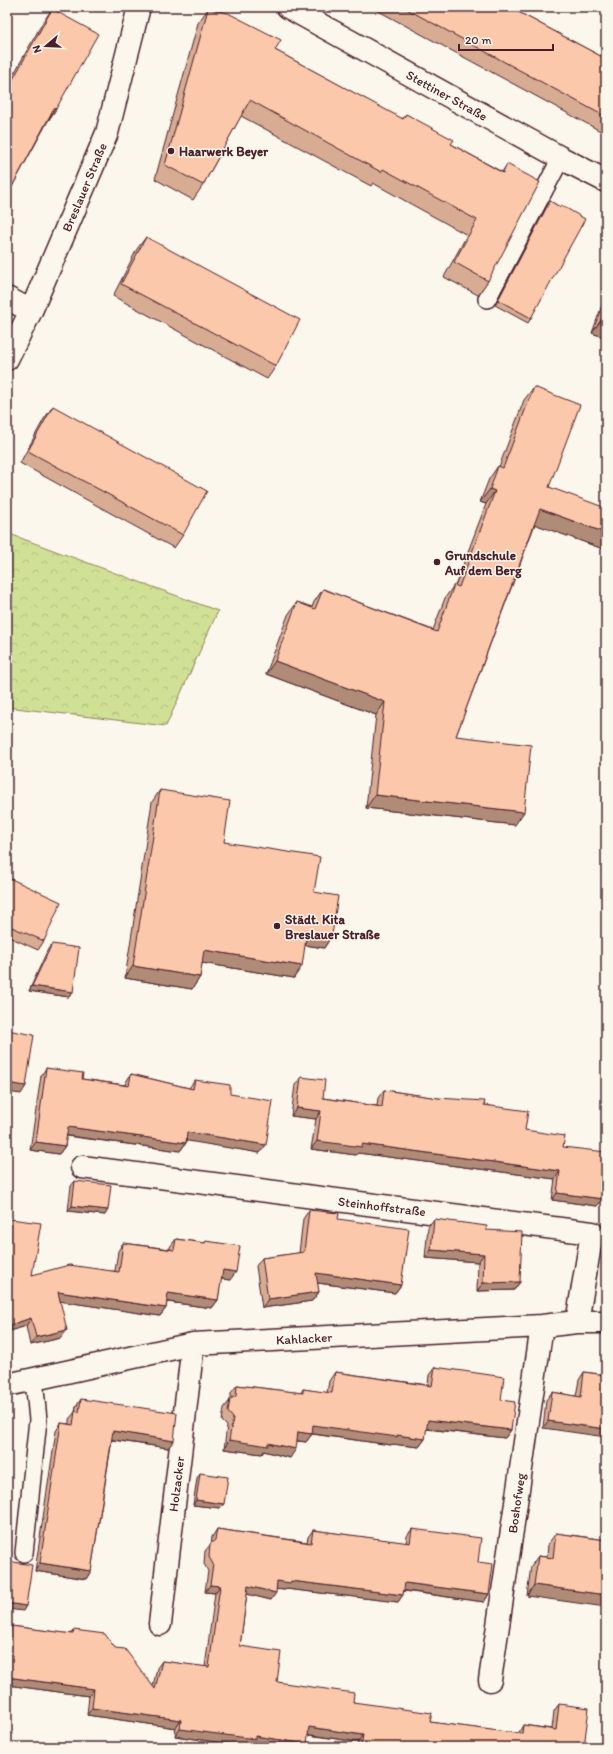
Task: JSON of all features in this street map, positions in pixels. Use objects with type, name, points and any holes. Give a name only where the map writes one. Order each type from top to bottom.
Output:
[{"type":"street","name":"Breslauer Straße","points":[[7,359],[31,311],[107,133],[139,7]]},
{"type":"street","name":"Stettiner Straße","points":[[288,7],[561,158],[606,181]]},
{"type":"street","points":[[7,298],[31,311]]},
{"type":"street","name":"Steinhoffstraße","points":[[82,1167],[592,1233],[577,1322]]},
{"type":"street","name":"Kahlacker","points":[[7,1385],[193,1344],[542,1326],[577,1322],[606,1322]]},
{"type":"street","name":"Boshofweg","points":[[490,1680],[542,1326]]},
{"type":"street","name":"Holzacker","points":[[160,1624],[193,1344]]},
{"type":"lane","points":[[487,298],[561,158]]},
{"type":"lane","points":[[24,1553],[38,1420],[34,1379]]},
{"type":"green space","points":[[7,533],[218,611],[166,726],[7,707]]},
{"type":"building","points":[[403,7],[509,7],[606,59],[606,117]]},
{"type":"building","points":[[52,9],[98,34],[56,109],[54,108],[7,196],[7,90]]},
{"type":"building","points":[[208,9],[228,13],[281,40],[275,50],[403,119],[406,114],[454,140],[451,144],[503,173],[507,164],[540,182],[488,281],[454,262],[477,220],[383,169],[381,172],[250,100],[203,185],[165,165]]},
{"type":"building","points":[[550,201],[560,207],[561,205],[585,219],[531,318],[498,300]]},
{"type":"building","points":[[146,237],[300,320],[276,366],[121,284]]},
{"type":"building","points":[[606,306],[606,322],[601,320]]},
{"type":"building","points":[[534,387],[580,405],[549,487],[606,508],[606,533],[540,509],[456,736],[531,745],[524,812],[375,795],[385,702],[275,661],[297,602],[315,609],[323,589],[437,632],[454,585],[459,587],[495,491],[490,489],[498,466],[503,468]]},
{"type":"building","points":[[53,406],[207,491],[183,535],[28,451]]},
{"type":"building","points":[[160,790],[230,801],[224,842],[320,857],[314,892],[338,896],[332,935],[307,932],[302,966],[204,950],[200,977],[133,966]]},
{"type":"building","points":[[7,877],[61,902],[44,941],[7,925]]},
{"type":"building","points":[[52,944],[79,948],[73,992],[32,986]]},
{"type":"building","points":[[7,1030],[34,1035],[26,1086],[7,1083]]},
{"type":"building","points":[[46,1068],[83,1073],[82,1079],[129,1086],[131,1074],[193,1089],[195,1080],[230,1085],[230,1094],[273,1101],[266,1145],[187,1132],[186,1143],[68,1127],[65,1146],[36,1142]]},
{"type":"building","points":[[301,1077],[325,1080],[323,1098],[382,1107],[384,1090],[438,1098],[485,1101],[484,1105],[528,1111],[525,1130],[565,1136],[563,1147],[606,1152],[606,1175],[603,1199],[557,1193],[560,1171],[362,1144],[362,1147],[317,1141],[321,1111],[297,1108]]},
{"type":"building","points":[[75,1181],[111,1185],[108,1210],[72,1206]]},
{"type":"building","points":[[309,1210],[339,1213],[338,1219],[409,1229],[401,1285],[316,1273],[319,1292],[268,1299],[262,1258],[304,1252]]},
{"type":"building","points":[[10,1219],[41,1223],[32,1275],[69,1265],[119,1272],[123,1243],[174,1250],[176,1239],[205,1243],[206,1241],[240,1246],[236,1272],[223,1270],[218,1300],[168,1293],[166,1308],[58,1292],[67,1330],[36,1337],[31,1318],[7,1326],[7,1237]]},
{"type":"building","points":[[434,1219],[487,1226],[486,1230],[522,1232],[520,1282],[483,1283],[484,1254],[431,1250]]},
{"type":"building","points":[[435,1367],[504,1377],[501,1400],[515,1402],[511,1430],[428,1420],[425,1439],[397,1435],[397,1437],[313,1425],[312,1434],[298,1432],[296,1449],[268,1443],[268,1446],[229,1440],[233,1418],[228,1412],[230,1399],[236,1396],[237,1385],[303,1393],[303,1389],[332,1393],[335,1372],[432,1386]]},
{"type":"building","points":[[584,1372],[606,1375],[606,1429],[548,1421],[552,1392],[581,1397]]},
{"type":"building","points":[[81,1399],[177,1413],[174,1441],[113,1431],[91,1571],[40,1563],[61,1423],[73,1425],[75,1411],[79,1412]]},
{"type":"building","points":[[200,1473],[228,1477],[224,1504],[196,1500]]},
{"type":"building","points":[[217,1529],[311,1543],[313,1530],[410,1543],[412,1529],[481,1538],[478,1562],[493,1564],[489,1594],[405,1583],[403,1595],[291,1581],[290,1583],[277,1581],[276,1593],[248,1586],[240,1646],[281,1652],[277,1682],[354,1693],[353,1702],[432,1713],[430,1722],[522,1734],[523,1725],[556,1730],[559,1704],[589,1708],[584,1747],[361,1747],[363,1735],[309,1727],[307,1744],[255,1736],[255,1739],[180,1729],[181,1720],[92,1708],[94,1689],[7,1677],[7,1653],[11,1626],[73,1634],[74,1630],[105,1634],[115,1648],[125,1649],[155,1689],[162,1661],[209,1667],[220,1586],[210,1585],[213,1564],[209,1557],[210,1544],[215,1540]]},
{"type":"building","points":[[556,1533],[606,1540],[606,1595],[534,1585],[538,1556],[553,1558]]},
{"type":"building","points":[[7,1561],[32,1565],[26,1606],[7,1603]]},
{"type":"place","name":"Haarwerk Beyer","points":[[171,151]]},
{"type":"place","name":"Grundschule Auf dem Berg","points":[[437,562]]},
{"type":"place","name":"Städt. Kita Breslauer Straße","points":[[277,926]]}]
